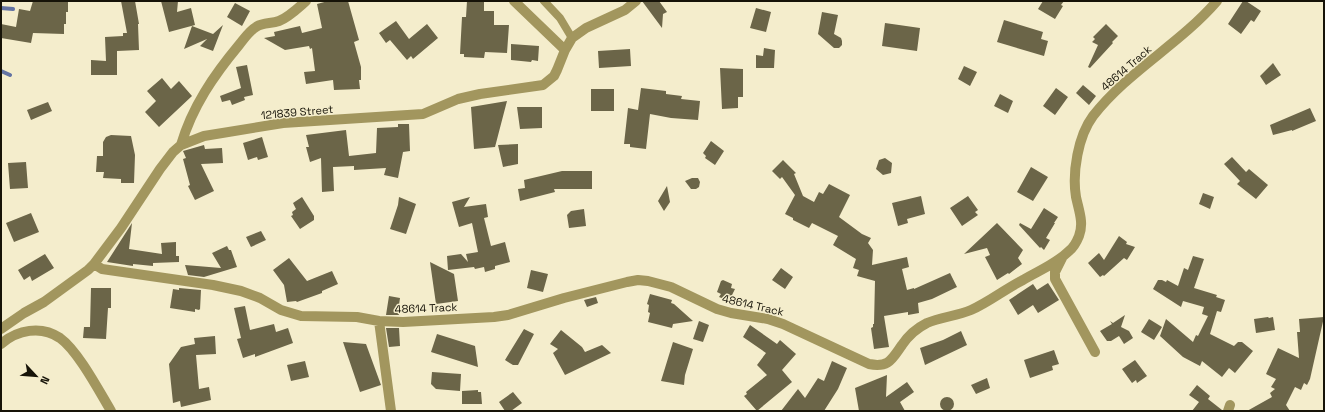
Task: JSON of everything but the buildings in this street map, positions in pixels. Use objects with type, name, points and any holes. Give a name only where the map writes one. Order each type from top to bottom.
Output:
[{"type":"street","points":[[181,145],[186,127],[197,103],[226,61],[251,31],[262,24],[279,21],[306,1]]},
{"type":"street","points":[[514,1],[565,50]]},
{"type":"street","name":"121839 Street","points":[[1,329],[24,313],[44,302],[94,264],[121,228],[160,169],[173,152],[181,145],[204,136],[283,123],[423,114],[458,99],[480,94],[543,85],[554,76],[572,38],[586,28],[625,10],[636,1]]},
{"type":"street","name":"48614 Track","points":[[94,264],[102,269],[205,284],[241,291],[260,298],[281,310],[301,316],[356,317],[379,321],[424,321],[508,315],[570,296],[638,280],[659,283],[671,287],[717,309],[731,313],[768,319],[783,324],[869,364],[883,365],[895,356],[912,334],[927,323],[958,315],[983,304],[1062,258],[1070,251],[1079,236],[1081,218],[1076,196],[1077,164],[1080,142],[1085,130],[1093,117],[1117,90],[1187,31],[1207,13],[1217,1]]},
{"type":"street","points":[[1062,258],[1055,272],[1055,279],[1095,352]]},
{"type":"street","points":[[379,321],[391,411]]},
{"type":"street","points":[[1,344],[16,334],[33,330],[54,335],[69,346],[111,411]]},
{"type":"lane","points":[[544,1],[560,18],[572,38]]},
{"type":"waterway","points":[[1,8],[13,9]]},
{"type":"waterway","points":[[1,71],[10,75]]}]
